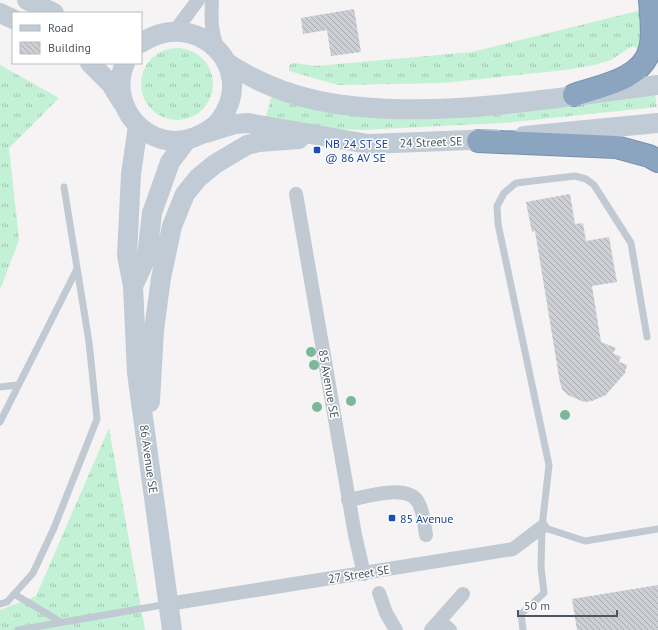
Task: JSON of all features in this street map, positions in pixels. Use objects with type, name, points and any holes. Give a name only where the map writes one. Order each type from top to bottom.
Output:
[{"type":"highway","points":[[574,95],[625,78],[640,67],[650,50],[652,27],[650,0]]},
{"type":"highway","points":[[478,141],[616,147],[649,156],[658,161]]},
{"type":"main road","points":[[27,0],[52,12]]},
{"type":"main road","points":[[0,13],[12,19]]},
{"type":"main road","points":[[142,42],[150,37],[170,31]]},
{"type":"main road","points":[[142,33],[183,31],[197,35],[208,40],[222,56],[257,81],[315,100],[369,107],[460,107],[658,85]]},
{"type":"main road","points":[[206,133],[220,120],[228,105],[231,84],[222,56]]},
{"type":"main road","points":[[91,64],[111,84],[124,107],[138,126],[151,136],[161,140],[173,142],[186,141]]},
{"type":"main road","points":[[124,107],[121,96],[121,78],[126,64]]},
{"type":"main road","name":"24 Street SE","points":[[186,141],[234,124],[248,123],[368,144],[478,141],[658,123]]},
{"type":"main road","name":"86 Avenue SE","points":[[138,126],[131,174],[127,255],[133,286],[137,373],[172,630]]},
{"type":"main road","points":[[148,454],[154,330],[172,226],[185,194],[198,178],[215,164],[247,145],[259,142],[288,141],[319,136]]},
{"type":"main road","name":"86 Avenue SE","points":[[133,286],[147,256],[152,213],[170,162],[186,141]]},
{"type":"street","points":[[170,31],[198,0]]},
{"type":"street","points":[[212,0],[211,23],[213,38],[222,56]]},
{"type":"street","name":"85 Avenue SE","points":[[296,194],[348,500],[359,557],[364,574]]},
{"type":"street","points":[[348,500],[397,492],[408,493],[417,500],[422,510],[426,535]]},
{"type":"street","name":"27 Street SE","points":[[168,604],[364,574],[513,549],[542,527]]},
{"type":"street","points":[[379,593],[386,613],[396,630]]},
{"type":"street","points":[[440,627],[463,594]]},
{"type":"lane","points":[[523,630],[521,614],[544,593],[541,567],[542,527],[549,465],[498,224],[497,206],[504,193],[516,183],[576,176],[586,179],[594,185],[631,243],[647,337]]},
{"type":"lane","points":[[0,604],[7,602],[33,573],[54,528],[97,419],[89,342],[64,187]]},
{"type":"lane","points":[[0,422],[77,269]]},
{"type":"lane","points":[[0,387],[18,385]]},
{"type":"lane","points":[[542,527],[585,541],[658,529]]},
{"type":"lane","points":[[14,594],[61,622]]},
{"type":"lane","points":[[18,630],[168,604]]},
{"type":"green space","points":[[646,9],[641,47],[637,48],[632,46],[611,60],[594,65],[565,70],[443,83],[338,85],[289,71],[289,65],[294,63],[316,66],[472,52]]},
{"type":"green space","points":[[177,48],[197,54],[207,64],[213,84],[207,104],[197,114],[177,120],[157,114],[147,104],[141,84],[147,64],[157,54]]},
{"type":"green space","points":[[0,65],[59,98],[9,148],[19,240],[0,290]]},
{"type":"green space","points":[[655,94],[657,107],[502,123],[360,130],[322,128],[266,117],[271,98],[273,97],[292,103]]},
{"type":"green space","points":[[109,428],[145,630],[0,630],[0,610],[36,596]]},
{"type":"building","points":[[354,9],[361,52],[331,56],[327,30],[303,34],[301,18]]},
{"type":"building","points":[[570,194],[575,224],[583,223],[586,241],[609,237],[617,282],[592,286],[601,342],[616,348],[613,353],[621,357],[619,362],[627,365],[625,373],[606,395],[592,401],[584,402],[568,395],[562,389],[560,383],[535,231],[532,232],[526,202]]},
{"type":"building","points":[[658,585],[658,630],[577,630],[572,599]]},
{"type":"place","name":"NB 24 ST SE @ 86 AV SE","points":[[317,150]]},
{"type":"place","name":"85 Avenue","points":[[392,518]]}]
